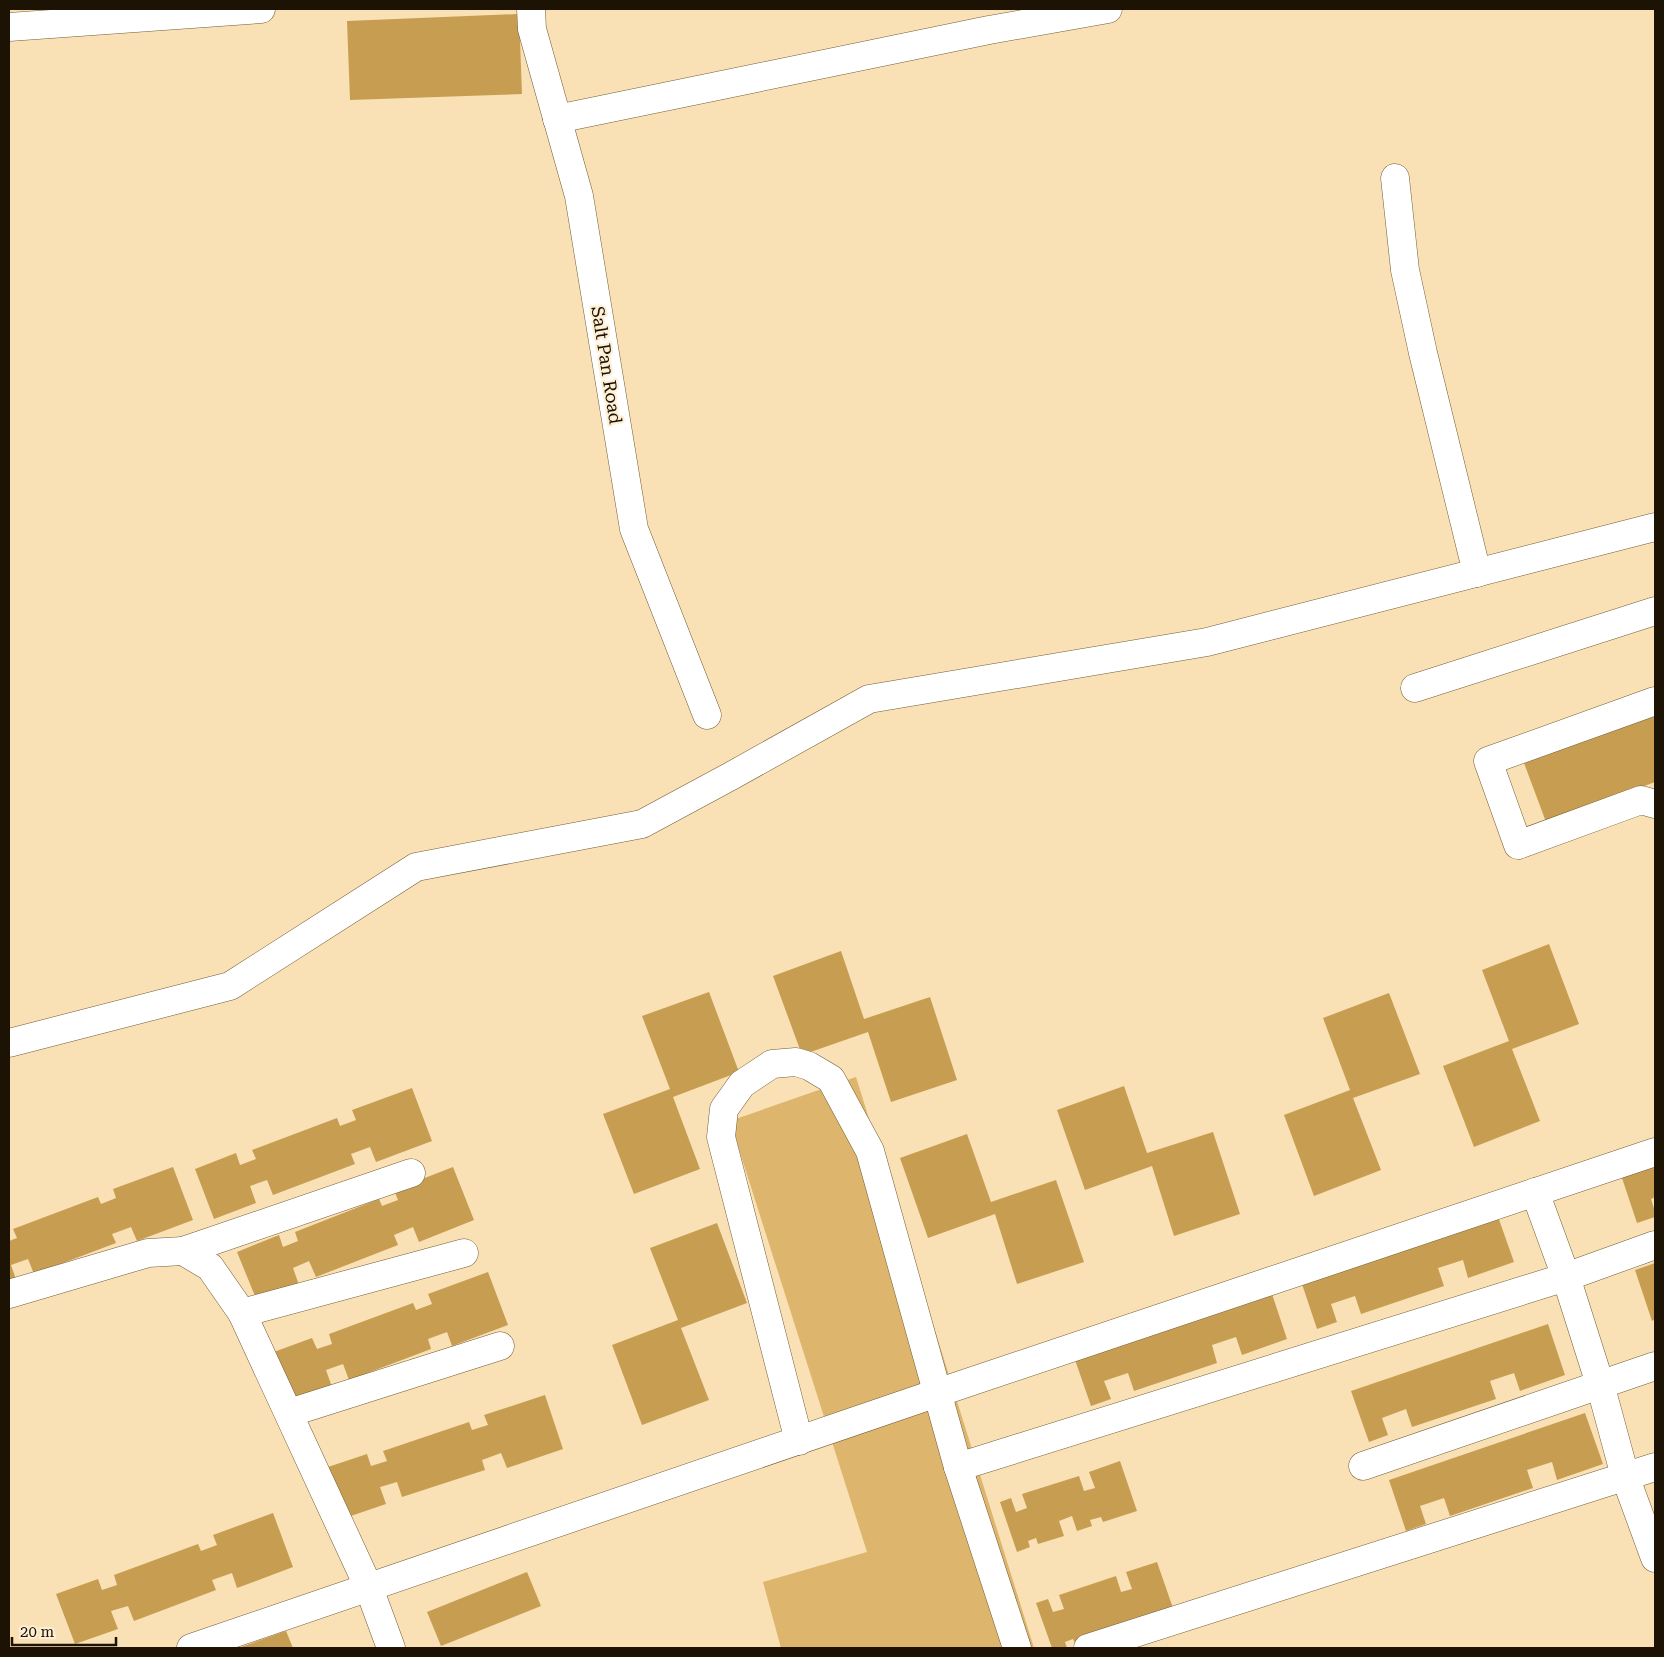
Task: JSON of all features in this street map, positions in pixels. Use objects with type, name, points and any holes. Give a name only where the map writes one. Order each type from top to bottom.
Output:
[{"type":"street","points":[[9,27],[260,9]]},
{"type":"street","name":"Salt Pan Road","points":[[531,9],[532,30],[579,196],[634,529],[707,715]]},
{"type":"street","points":[[557,119],[989,30],[1108,9]]},
{"type":"street","points":[[1394,178],[1405,270],[1423,353],[1477,573]]},
{"type":"street","points":[[9,1044],[230,986],[416,866],[642,824],[869,699],[1207,642],[1655,527]]},
{"type":"street","points":[[1415,688],[1655,611]]},
{"type":"street","points":[[1655,701],[1488,761],[1518,845],[1641,800],[1655,804]]},
{"type":"street","points":[[800,1441],[721,1137],[724,1109],[742,1084],[772,1064],[796,1062],[810,1066],[831,1079],[870,1151],[958,1467],[1017,1648]]},
{"type":"street","points":[[191,1648],[938,1393],[1655,1152]]},
{"type":"street","points":[[9,1294],[148,1253],[183,1251],[410,1173]]},
{"type":"street","points":[[1535,1192],[1566,1277],[1600,1384],[1625,1476],[1655,1558]]},
{"type":"street","points":[[958,1467],[1566,1277],[1655,1245]]},
{"type":"street","points":[[183,1251],[210,1267],[242,1313],[369,1588],[391,1648]]},
{"type":"street","points":[[242,1313],[464,1253]]},
{"type":"street","points":[[288,1413],[500,1346]]},
{"type":"street","points":[[1362,1466],[1655,1366]]},
{"type":"street","points":[[1088,1648],[1655,1467]]},
{"type":"shaded area","points":[[856,1077],[1034,1648],[781,1648],[763,1582],[867,1552],[730,1121]]},
{"type":"building","points":[[519,14],[522,94],[350,100],[347,21]]},
{"type":"building","points":[[1655,715],[1655,782],[1546,822],[1524,763]]},
{"type":"building","points":[[1549,944],[1579,1024],[1512,1049],[1540,1121],[1474,1147],[1443,1066],[1509,1041],[1482,970]]},
{"type":"building","points":[[841,951],[864,1019],[930,997],[957,1080],[891,1102],[868,1032],[802,1055],[773,976]]},
{"type":"building","points":[[709,992],[739,1072],[673,1097],[700,1169],[634,1194],[603,1114],[670,1089],[642,1016]]},
{"type":"building","points":[[1389,993],[1420,1074],[1353,1098],[1381,1170],[1314,1196],[1284,1115],[1350,1090],[1323,1018]]},
{"type":"building","points":[[1124,1086],[1147,1153],[1213,1132],[1240,1214],[1174,1236],[1152,1166],[1085,1190],[1057,1110]]},
{"type":"building","points":[[412,1088],[432,1141],[376,1162],[370,1147],[351,1154],[355,1164],[273,1195],[267,1180],[250,1186],[256,1203],[214,1219],[195,1169],[236,1153],[240,1165],[256,1159],[252,1150],[337,1118],[340,1126],[356,1120],[352,1110]]},
{"type":"building","points":[[967,1134],[991,1202],[1056,1180],[1084,1262],[1017,1284],[995,1214],[928,1238],[900,1158]]},
{"type":"building","points":[[1655,1160],[1655,1197],[1651,1199],[1655,1217],[1637,1223],[1620,1172]]},
{"type":"building","points":[[173,1167],[193,1220],[137,1241],[131,1227],[112,1234],[116,1243],[34,1274],[28,1259],[11,1265],[17,1282],[9,1285],[9,1241],[17,1238],[13,1229],[98,1197],[101,1204],[116,1198],[113,1189]]},
{"type":"building","points":[[453,1167],[474,1220],[419,1242],[413,1227],[394,1235],[398,1245],[316,1277],[309,1261],[293,1268],[299,1285],[257,1301],[237,1252],[279,1235],[283,1247],[298,1241],[295,1232],[379,1199],[382,1206],[398,1200],[394,1190]]},
{"type":"building","points":[[1496,1211],[1514,1262],[1468,1278],[1463,1260],[1438,1268],[1444,1286],[1361,1314],[1355,1296],[1331,1304],[1337,1322],[1317,1329],[1300,1278]]},
{"type":"building","points":[[717,1223],[747,1303],[681,1328],[709,1400],[642,1425],[612,1345],[678,1320],[650,1248]]},
{"type":"building","points":[[1655,1263],[1655,1319],[1652,1321],[1635,1270]]},
{"type":"building","points":[[488,1272],[508,1325],[452,1346],[447,1332],[428,1339],[431,1349],[349,1380],[343,1364],[326,1370],[332,1387],[290,1403],[271,1353],[312,1338],[317,1349],[332,1344],[329,1334],[413,1303],[416,1310],[432,1304],[428,1294]]},
{"type":"building","points":[[1270,1288],[1287,1339],[1242,1355],[1236,1337],[1212,1345],[1217,1363],[1134,1391],[1128,1373],[1104,1381],[1111,1399],[1091,1406],[1073,1354]]},
{"type":"building","points":[[1548,1324],[1565,1375],[1520,1391],[1514,1373],[1490,1381],[1496,1399],[1412,1427],[1406,1409],[1382,1418],[1388,1435],[1369,1442],[1351,1391]]},
{"type":"building","points":[[545,1395],[563,1449],[507,1468],[501,1453],[482,1460],[485,1470],[402,1497],[397,1482],[380,1487],[386,1504],[342,1519],[325,1468],[367,1454],[371,1466],[387,1461],[383,1451],[469,1422],[472,1430],[488,1425],[484,1415]]},
{"type":"building","points":[[1585,1413],[1603,1464],[1557,1480],[1552,1462],[1527,1470],[1533,1488],[1450,1516],[1444,1498],[1420,1506],[1426,1524],[1406,1531],[1389,1480]]},
{"type":"building","points":[[1120,1461],[1137,1511],[1103,1522],[1101,1517],[1090,1520],[1092,1526],[1077,1531],[1072,1516],[1059,1521],[1064,1536],[1038,1544],[1036,1538],[1028,1541],[1030,1547],[1017,1552],[1000,1502],[1011,1498],[1016,1512],[1027,1508],[1022,1494],[1079,1476],[1084,1491],[1095,1488],[1089,1472]]},
{"type":"building","points":[[273,1513],[293,1567],[237,1588],[232,1573],[212,1580],[216,1590],[134,1621],[128,1606],[111,1611],[118,1629],[75,1644],[56,1594],[98,1579],[102,1590],[117,1585],[114,1575],[198,1544],[201,1551],[217,1545],[213,1535]]},
{"type":"building","points":[[1157,1562],[1174,1611],[1140,1623],[1138,1617],[1127,1621],[1129,1627],[1076,1645],[1073,1639],[1065,1642],[1067,1648],[1052,1648],[1036,1603],[1048,1599],[1053,1612],[1064,1609],[1059,1595],[1116,1576],[1121,1592],[1132,1589],[1126,1572]]},
{"type":"building","points":[[527,1572],[541,1606],[441,1646],[427,1612]]},
{"type":"building","points":[[286,1631],[293,1648],[238,1648]]}]
